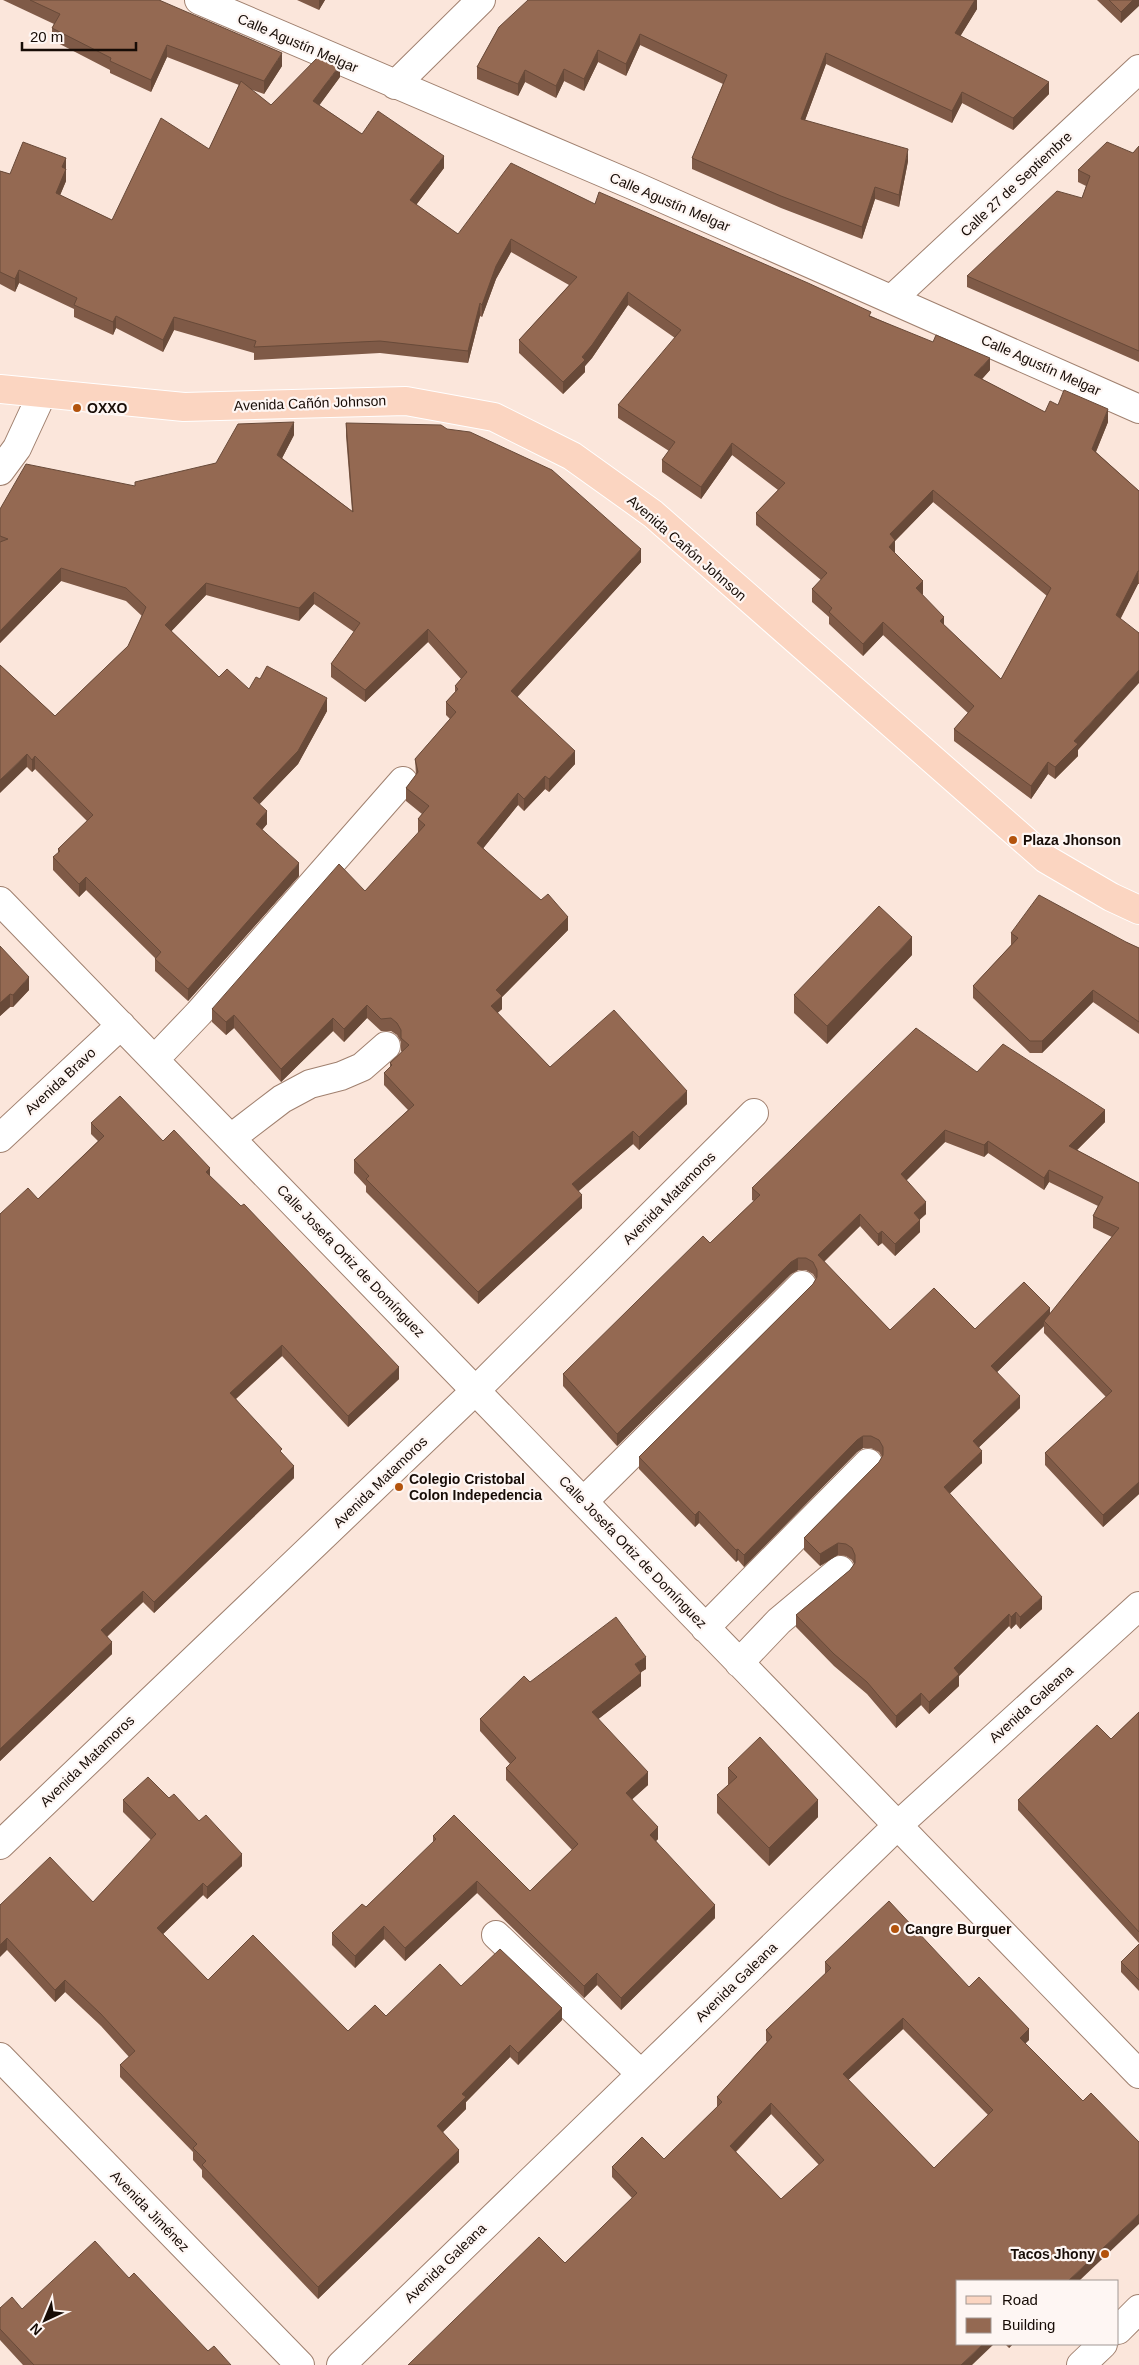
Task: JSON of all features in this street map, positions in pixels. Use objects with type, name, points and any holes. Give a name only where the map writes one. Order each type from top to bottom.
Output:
[{"type":"main road","name":"Avenida Cañón Johnson","points":[[0,389],[184,407],[406,401],[494,417],[572,456],[653,514],[1046,859],[1111,897],[1139,910]]},
{"type":"street","name":"Calle Agustín Melgar","points":[[199,0],[637,187],[1139,409]]},
{"type":"street","points":[[395,84],[482,0]]},
{"type":"street","name":"Calle 27 de Septiembre","points":[[892,299],[1139,69]]},
{"type":"street","points":[[0,471],[17,448],[42,394]]},
{"type":"street","points":[[155,1059],[199,1014],[403,781]]},
{"type":"street","name":"Calle Josefa Ortiz de Domínguez","points":[[0,901],[1139,2074]]},
{"type":"street","name":"Avenida Bravo","points":[[0,1138],[121,1025]]},
{"type":"street","points":[[231,1138],[282,1099],[310,1084],[341,1076],[362,1067],[386,1046]]},
{"type":"street","name":"Avenida Matamoros","points":[[0,1845],[476,1390],[754,1112]]},
{"type":"street","points":[[584,1501],[802,1285]]},
{"type":"street","points":[[705,1628],[868,1464]]},
{"type":"street","points":[[739,1663],[779,1622],[840,1570]]},
{"type":"street","name":"Avenida Galeana","points":[[340,2365],[897,1826],[1139,1606]]},
{"type":"street","points":[[496,1935],[641,2074]]},
{"type":"street","name":"Avenida Jiménez","points":[[0,2057],[300,2365]]},
{"type":"street","points":[[1119,2329],[1139,2309]]},
{"type":"street","points":[[1081,2365],[1102,2345]]},
{"type":"building","points":[[30,0],[159,0],[282,53],[264,81],[167,45],[151,80],[110,61],[111,58],[52,28],[60,14]]},
{"type":"building","points":[[528,0],[975,0],[955,33],[1049,82],[1013,118],[962,92],[952,111],[826,53],[801,119],[908,149],[899,195],[875,187],[862,227],[781,196],[692,158],[727,75],[640,34],[626,64],[598,50],[584,79],[564,69],[556,86],[525,70],[518,84],[477,67],[499,27]]},
{"type":"building","points":[[1109,0],[1133,0],[1121,12]]},
{"type":"building","points":[[319,56],[340,65],[313,101],[362,134],[378,111],[444,156],[410,200],[458,234],[511,163],[595,204],[599,192],[808,283],[871,312],[869,316],[933,342],[936,335],[990,358],[974,375],[1045,412],[1050,401],[1058,405],[1064,390],[1108,409],[1092,449],[1139,491],[1139,571],[1116,615],[1139,633],[1139,670],[1074,741],[1078,744],[1055,767],[1048,762],[1031,786],[954,729],[974,706],[883,622],[863,644],[829,612],[832,608],[812,589],[827,573],[756,513],[785,483],[732,443],[701,487],[662,460],[675,442],[618,405],[681,330],[628,292],[582,357],[585,360],[563,382],[519,340],[577,277],[511,239],[496,266],[482,305],[480,303],[468,351],[380,341],[254,347],[256,341],[174,317],[163,340],[116,316],[113,322],[74,305],[77,298],[19,270],[15,279],[0,272],[0,171],[10,174],[23,142],[66,158],[62,167],[66,169],[56,193],[112,220],[161,118],[209,149],[241,81],[271,105]],"holes":[[[933,490],[1051,588],[1001,679],[940,621],[944,617],[916,588],[923,581],[889,547],[895,540],[890,534]]]},
{"type":"building","points":[[1107,142],[1133,153],[1139,146],[1139,351],[967,276],[1057,191],[1082,198],[1090,176],[1078,170]]},
{"type":"building","points":[[294,422],[277,455],[353,512],[346,423],[441,425],[447,429],[470,432],[552,470],[641,549],[511,691],[575,751],[549,779],[545,776],[524,799],[518,793],[477,843],[541,900],[548,894],[568,917],[496,990],[502,996],[491,1006],[550,1067],[614,1010],[687,1091],[639,1137],[633,1131],[572,1184],[582,1195],[478,1292],[366,1179],[369,1176],[354,1160],[414,1105],[384,1073],[392,1065],[390,1063],[409,1045],[401,1038],[401,1030],[397,1023],[391,1018],[381,1019],[367,1005],[344,1029],[333,1018],[281,1069],[234,1015],[226,1022],[212,1009],[339,864],[365,891],[425,825],[418,819],[429,806],[406,788],[418,772],[415,759],[456,712],[446,702],[458,689],[455,686],[467,672],[428,629],[365,690],[331,664],[360,623],[314,592],[299,608],[206,583],[165,625],[219,677],[227,669],[249,689],[256,677],[260,679],[267,666],[327,698],[298,751],[253,798],[267,811],[256,824],[299,863],[188,989],[155,959],[161,952],[86,877],[79,884],[53,857],[60,851],[58,849],[93,815],[35,756],[32,760],[27,754],[0,780],[0,665],[55,716],[128,646],[146,607],[126,588],[61,568],[0,631],[0,542],[8,539],[0,536],[0,509],[26,464],[135,486],[135,482],[216,463],[238,424]]},
{"type":"building","points":[[1039,895],[1139,948],[1139,1022],[1093,990],[1042,1041],[1030,1041],[973,986],[1018,938],[1011,933]]},
{"type":"building","points":[[879,906],[912,937],[827,1026],[794,995]]},
{"type":"building","points":[[0,946],[29,977],[13,995],[10,994],[0,1003]]},
{"type":"building","points":[[916,1028],[977,1072],[1003,1044],[1105,1110],[1069,1146],[1139,1183],[1139,1482],[1103,1515],[1045,1453],[1112,1391],[1044,1321],[1119,1228],[1093,1216],[1103,1197],[1049,1170],[1044,1178],[988,1141],[984,1145],[945,1130],[901,1174],[926,1202],[914,1213],[920,1220],[895,1244],[882,1231],[878,1234],[860,1214],[818,1255],[890,1330],[934,1288],[975,1329],[1024,1282],[1050,1308],[991,1366],[1020,1396],[973,1441],[982,1451],[944,1487],[1042,1597],[1020,1617],[1016,1612],[1011,1617],[1009,1614],[954,1668],[959,1674],[929,1702],[921,1693],[896,1716],[867,1682],[834,1654],[796,1615],[850,1570],[855,1563],[855,1555],[852,1548],[846,1544],[838,1543],[820,1554],[804,1538],[879,1462],[883,1455],[883,1447],[879,1440],[871,1436],[863,1436],[857,1440],[744,1555],[738,1549],[736,1550],[699,1511],[695,1515],[639,1457],[813,1284],[817,1277],[817,1270],[813,1262],[806,1258],[798,1258],[791,1262],[617,1434],[563,1374],[703,1236],[710,1243],[760,1195],[752,1188]]},
{"type":"building","points":[[120,1096],[163,1141],[174,1130],[210,1168],[206,1172],[241,1206],[244,1204],[399,1367],[348,1416],[282,1345],[230,1393],[282,1449],[280,1451],[294,1466],[154,1602],[143,1591],[101,1630],[112,1642],[0,1749],[0,1214],[28,1188],[38,1199],[104,1136],[91,1123]]},
{"type":"building","points":[[616,1617],[646,1657],[635,1664],[641,1673],[592,1712],[648,1772],[626,1793],[658,1827],[650,1835],[715,1905],[621,1998],[597,1973],[584,1986],[477,1881],[405,1948],[384,1926],[355,1956],[332,1933],[362,1904],[366,1907],[436,1839],[433,1836],[454,1815],[530,1891],[578,1844],[506,1768],[516,1758],[480,1719],[524,1676],[530,1682]]},
{"type":"building","points":[[1139,1712],[1139,1932],[1018,1800],[1097,1725],[1111,1739]]},
{"type":"building","points":[[760,1737],[818,1800],[769,1848],[717,1795],[737,1777],[728,1768]]},
{"type":"building","points":[[148,1777],[169,1798],[174,1794],[199,1821],[206,1815],[242,1854],[207,1887],[203,1883],[157,1928],[208,1980],[253,1935],[348,2031],[375,2005],[386,2016],[440,1964],[461,1986],[500,1949],[562,2008],[518,2053],[510,2045],[462,2094],[466,2097],[437,2126],[459,2150],[318,2287],[202,2165],[206,2161],[193,2148],[197,2144],[120,2065],[135,2051],[101,2014],[65,1980],[55,1990],[7,1938],[0,1945],[0,1905],[50,1857],[93,1902],[156,1834],[123,1800]]},
{"type":"building","points":[[889,1901],[969,1987],[979,1977],[1029,2029],[1020,2038],[1083,2101],[1091,2093],[1139,2142],[1139,2214],[1069,2280],[956,2280],[956,2345],[982,2345],[961,2365],[408,2365],[539,2237],[565,2263],[637,2193],[612,2167],[642,2137],[664,2159],[722,2102],[717,2097],[772,2037],[766,2030],[831,1968],[825,1962]],"holes":[[[903,2018],[993,2110],[934,2168],[843,2074]],[[771,2103],[824,2160],[781,2199],[730,2146]]]},
{"type":"building","points":[[1139,1944],[1139,1980],[1121,1962]]},
{"type":"building","points":[[95,2241],[129,2278],[134,2273],[208,2351],[214,2346],[231,2365],[34,2365],[0,2329],[0,2308],[12,2297],[22,2309]]},
{"type":"place","name":"OXXO","points":[[77,408]]},
{"type":"place","name":"Plaza Jhonson","points":[[1013,840]]},
{"type":"place","name":"Colegio Cristobal Colon Indepedencia","points":[[399,1487]]},
{"type":"place","name":"Cangre Burguer","points":[[895,1929]]},
{"type":"place","name":"Tacos Jhony","points":[[1105,2254]]}]
